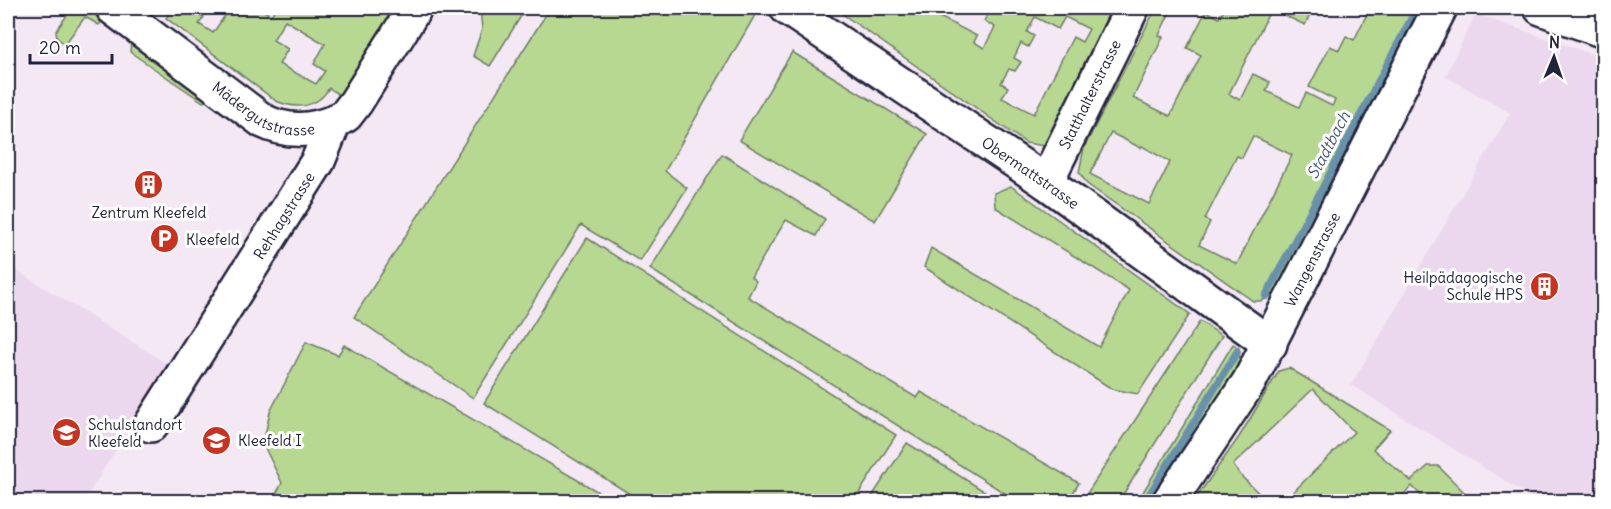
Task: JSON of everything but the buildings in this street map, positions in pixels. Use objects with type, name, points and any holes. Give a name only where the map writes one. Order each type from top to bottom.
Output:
[{"type":"street","name":"Mädergutstrasse","points":[[113,8],[263,121],[293,129],[314,128],[334,122]]},
{"type":"street","name":"Rehhagstrasse","points":[[151,425],[318,161],[334,122],[346,115],[356,102],[416,8]]},
{"type":"street","name":"Obermattstrasse","points":[[788,8],[1046,182],[1270,344]]},
{"type":"street","name":"Statthalterstrasse","points":[[1046,182],[1132,8]]},
{"type":"street","name":"Wangenstrasse","points":[[1169,501],[1249,382],[1270,344],[1342,195],[1440,8]]},
{"type":"street","points":[[1541,8],[1604,31]]},
{"type":"shaded area","points":[[1476,14],[1603,58],[1603,501],[1537,501],[1351,385],[1510,113],[1445,76]]},
{"type":"shaded area","name":"Schulstandort Kleefeld","points":[[8,265],[169,365],[84,501],[8,501]]},
{"type":"green space","points":[[72,8],[89,8],[104,18],[99,25],[85,17],[65,44],[57,38],[56,31]]},
{"type":"green space","points":[[173,8],[189,8],[204,17],[199,24],[213,33],[230,8],[259,8],[271,15],[276,8],[396,8],[341,96],[329,88],[318,100],[298,106],[276,101],[166,18]],"holes":[[[285,20],[325,44],[314,64],[325,71],[316,84],[279,64],[288,49],[273,40]]]},
{"type":"green space","points":[[480,8],[526,8],[490,66],[473,56],[482,29]]},
{"type":"green space","points":[[550,8],[755,8],[758,10],[665,171],[687,188],[640,261],[581,225],[473,398],[354,317]]},
{"type":"green space","points":[[834,8],[922,8],[977,36],[974,42],[984,48],[995,27],[984,21],[991,8],[1123,8],[1053,142],[1045,146],[1026,143]],"holes":[[[1035,17],[1058,29],[1065,17],[1089,29],[1082,42],[1073,37],[1034,114],[1002,98],[1008,87],[1001,83],[1009,69],[1015,71],[1021,62],[1014,58],[1021,43],[1028,47],[1034,36],[1027,32]]]},
{"type":"green space","points":[[1156,8],[1172,8],[1159,35],[1163,37],[1133,98],[1170,116],[1201,55],[1187,48],[1206,11],[1219,18],[1225,8],[1307,8],[1312,11],[1305,25],[1271,9],[1229,94],[1240,100],[1253,74],[1270,82],[1266,91],[1299,107],[1306,93],[1332,106],[1335,100],[1309,87],[1330,46],[1339,50],[1346,36],[1354,40],[1367,14],[1360,10],[1361,8],[1414,8],[1425,13],[1287,290],[1279,285],[1275,292],[1266,299],[1253,301],[1087,184],[1079,172],[1084,148]],"holes":[[[1111,133],[1141,148],[1142,146],[1170,162],[1149,204],[1090,174]],[[1253,136],[1292,155],[1237,264],[1199,245],[1210,222],[1205,219],[1237,156],[1242,158]]]},
{"type":"green space","points":[[131,42],[210,100],[203,102],[130,52]]},
{"type":"green space","points":[[792,52],[927,134],[875,221],[739,140]]},
{"type":"green space","points":[[722,154],[825,219],[816,236],[786,220],[751,277],[756,281],[748,297],[917,398],[921,392],[1079,483],[1068,501],[1017,501],[650,269]]},
{"type":"green space","points":[[1011,186],[1190,314],[1138,394],[1112,389],[924,267],[931,248],[1099,347],[1129,290],[995,207],[994,193]]},
{"type":"green space","points":[[587,238],[896,435],[854,501],[641,501],[484,403]]},
{"type":"green space","points":[[1200,321],[1222,336],[1126,490],[1117,501],[1082,501]]},
{"type":"green space","points":[[306,342],[338,355],[344,345],[614,501],[272,501],[282,483],[263,444],[270,412]]},
{"type":"green space","points":[[1233,344],[1239,348],[1241,378],[1156,501],[1137,502]]},
{"type":"green space","points":[[1289,368],[1390,430],[1373,449],[1411,481],[1428,466],[1438,466],[1473,501],[1426,501],[1412,486],[1397,501],[1284,501],[1354,432],[1313,389],[1233,465],[1267,501],[1194,501],[1239,437],[1279,371]]},
{"type":"green space","points":[[907,443],[1000,501],[869,501]]},
{"type":"waterway","name":"Stadtbach","points":[[1266,296],[1417,8]]},
{"type":"waterway","name":"Stadtbach","points":[[1145,502],[1237,352]]},
{"type":"place","name":"Zentrum Kleefeld","points":[[149,185]]},
{"type":"place","name":"Kleefeld","points":[[165,239]]},
{"type":"place","name":"Heilpädagogische Schule HPS","points":[[1544,286]]},
{"type":"place","name":"Schulstandort Kleefeld","points":[[67,433]]},
{"type":"place","name":"Kleefeld I","points":[[217,440]]}]
